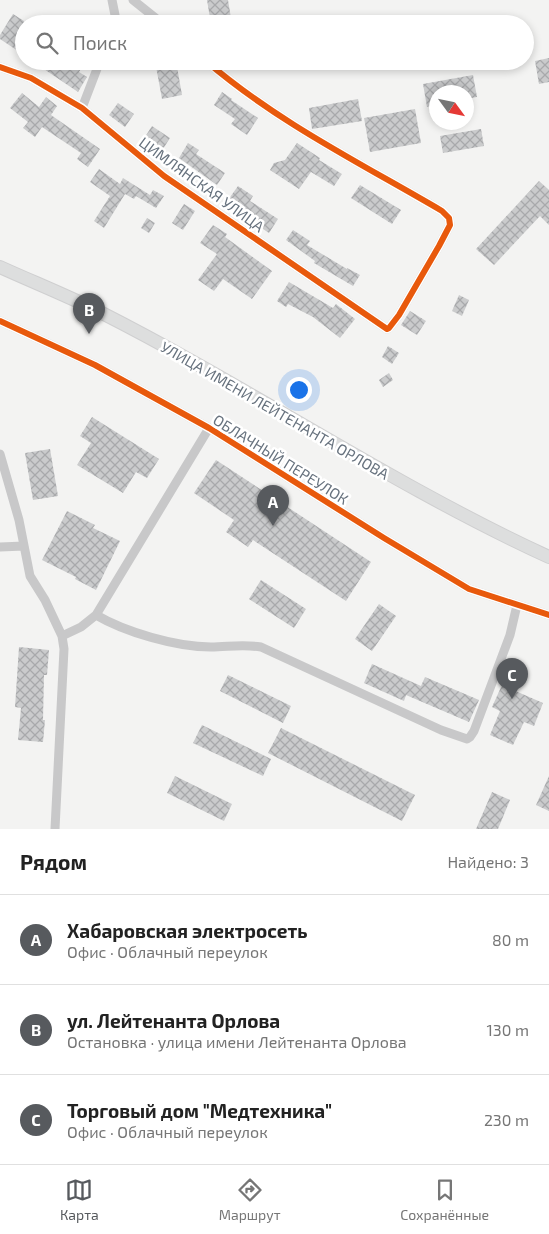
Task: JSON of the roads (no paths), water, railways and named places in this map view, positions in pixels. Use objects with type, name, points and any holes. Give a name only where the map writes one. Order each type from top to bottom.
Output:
[{"type":"main road","name":"УЛИЦА ИМЕНИ ЛЕЙТЕНАНТА ОРЛОВА","points":[[0,267],[100,312],[252,395],[413,488],[549,557]]},
{"type":"street","points":[[112,0],[115,15]]},
{"type":"street","points":[[133,0],[152,15]]},
{"type":"street","name":"ЦИМЛЯНСКАЯ УЛИЦА","points":[[0,67],[31,78],[82,108],[164,176],[387,329],[391,327],[450,225],[447,215],[317,139],[232,84],[216,70]]},
{"type":"street","points":[[82,108],[97,70]]},
{"type":"street","name":"ОБЛАЧНЫЙ ПЕРЕУЛОК","points":[[0,320],[102,369],[209,428],[469,589],[549,615]]},
{"type":"street","points":[[62,636],[96,615],[209,428]]},
{"type":"street","points":[[0,454],[19,520],[30,576],[45,600],[62,636],[64,649],[55,829]]},
{"type":"street","points":[[0,548],[24,546]]},
{"type":"street","points":[[96,615],[108,623],[173,643],[210,647],[245,644],[261,647],[441,730],[467,739],[474,731],[510,635],[517,605]]},
{"type":"place","name":"ул. Лейтенанта Орлова","points":[[89,334]]},
{"type":"place","name":"Хабаровская электросеть","points":[[273,526]]},
{"type":"place","name":"Торговый дом \"Медтехника\"","points":[[512,699]]}]
